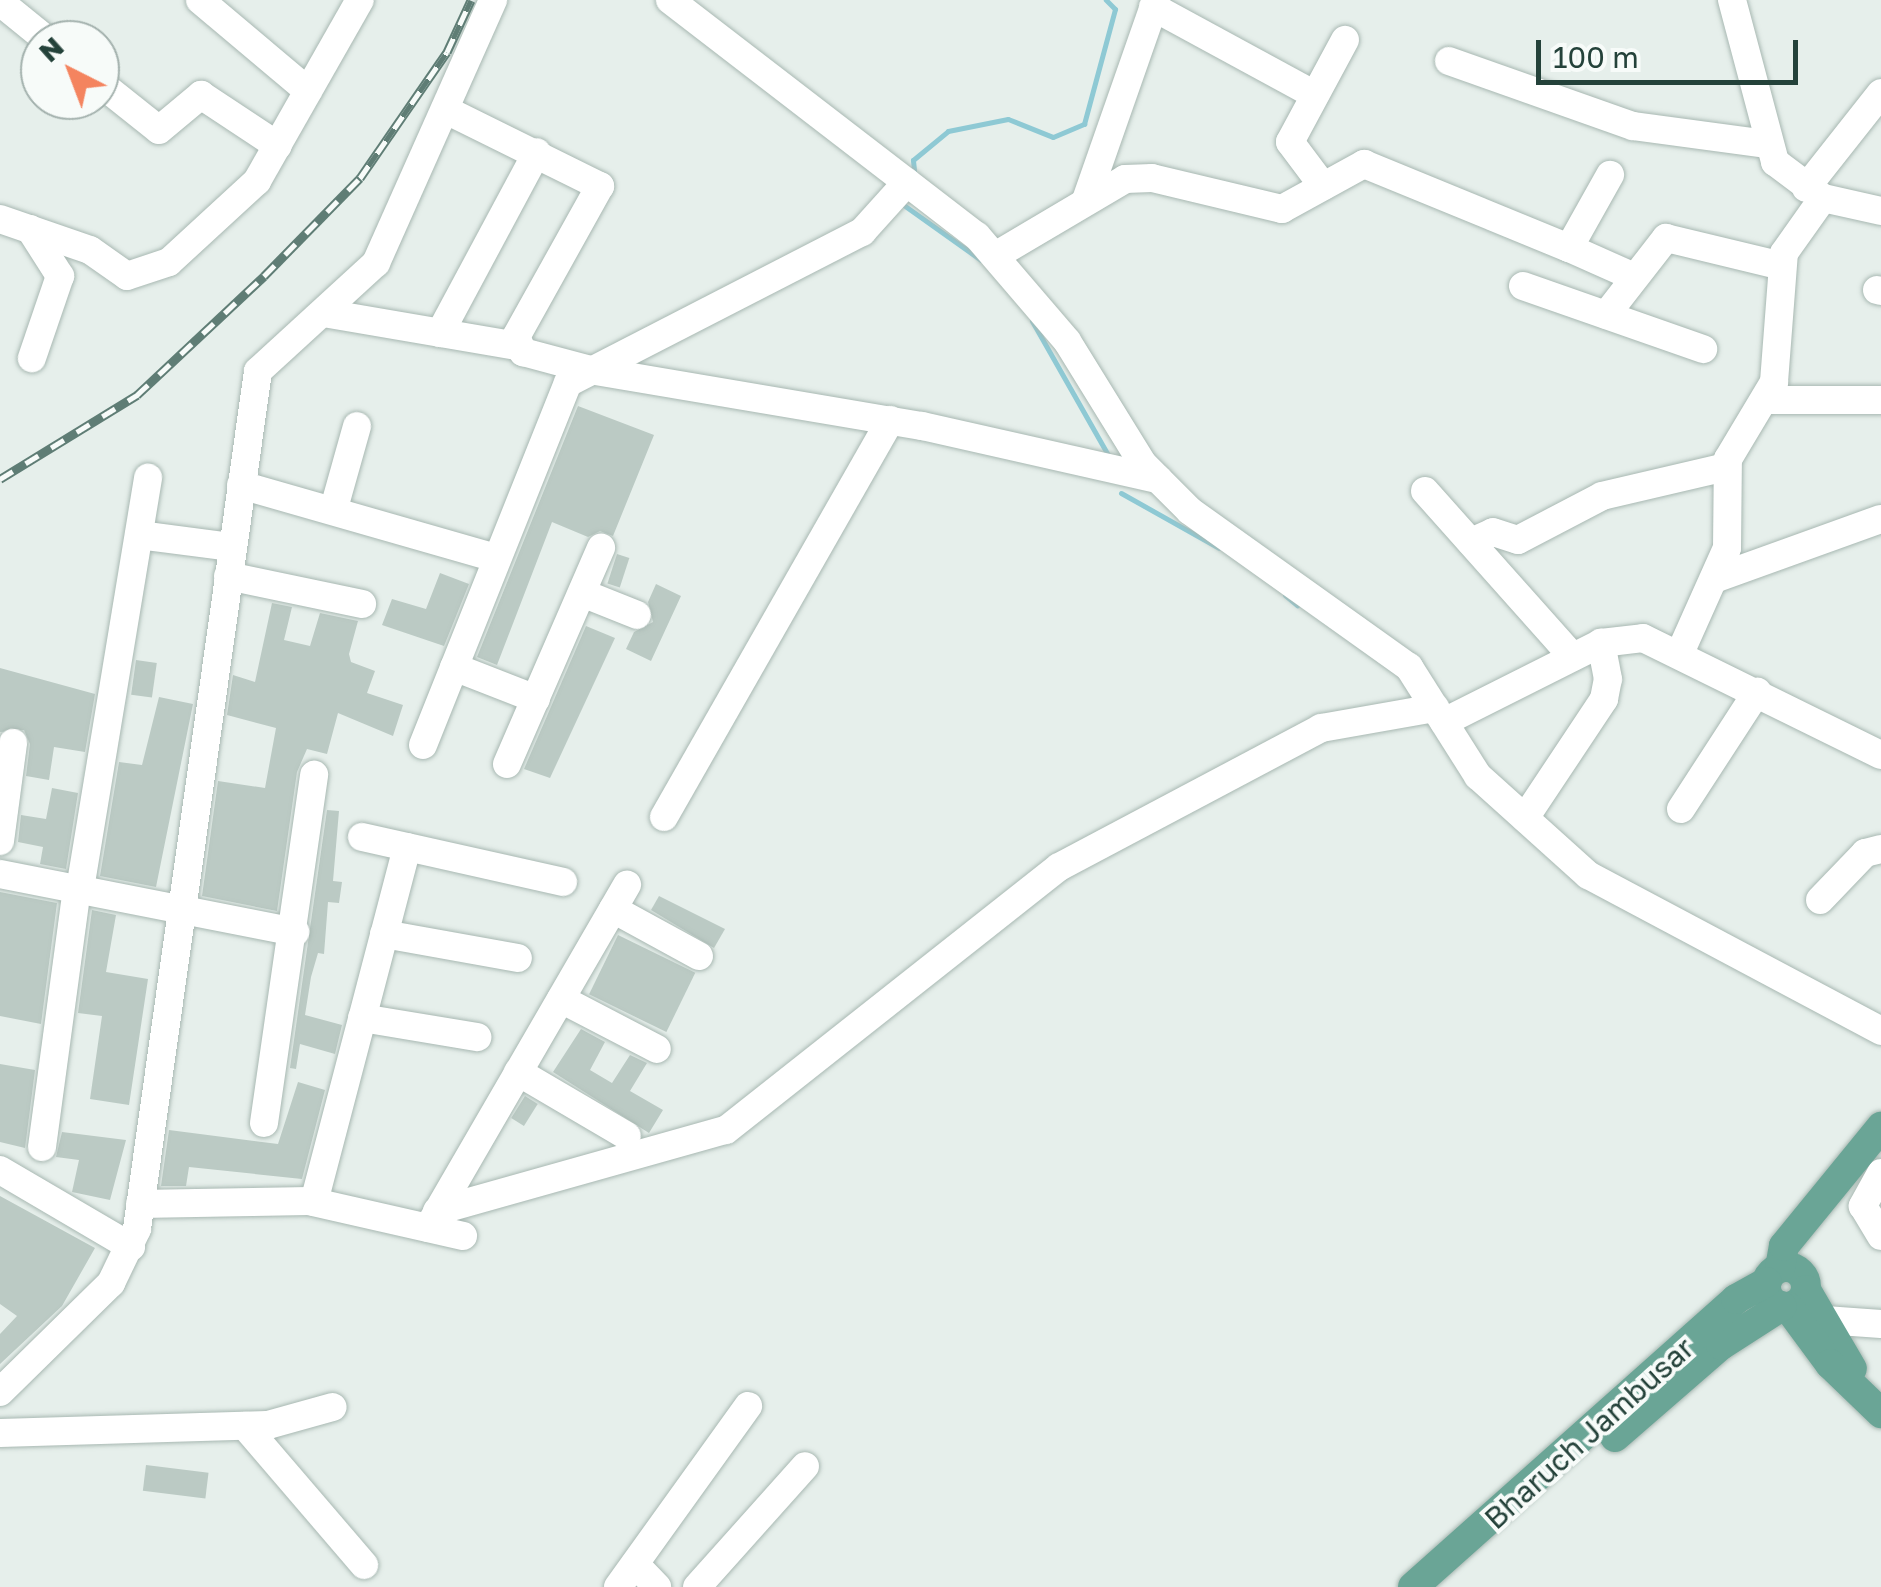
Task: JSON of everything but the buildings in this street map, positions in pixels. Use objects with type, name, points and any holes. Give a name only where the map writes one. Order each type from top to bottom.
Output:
[{"type":"main road","points":[[1788,1288],[1829,1191],[1881,1127]]},
{"type":"main road","points":[[1788,1288],[1825,1320],[1848,1355],[1854,1382]]},
{"type":"main road","points":[[1788,1288],[1830,1364],[1854,1382],[1881,1413]]},
{"type":"main road","name":"Bharuch Jambusar","points":[[1413,1587],[1736,1299],[1788,1288]]},
{"type":"main road","name":"Bharuch Jambusar","points":[[1443,1587],[1788,1288]]},
{"type":"street","points":[[200,0],[308,92]]},
{"type":"street","points":[[0,219],[90,250],[126,276],[146,274],[190,246],[250,189],[360,0]]},
{"type":"street","points":[[0,1392],[111,1283],[131,1247],[258,370],[376,264],[493,0]]},
{"type":"street","points":[[670,0],[907,182],[995,256],[1067,342],[1158,479],[1190,511],[1409,667],[1478,776],[1588,875],[1881,1031]]},
{"type":"street","points":[[1732,0],[1766,144],[1776,162],[1814,193],[1881,211]]},
{"type":"street","points":[[0,2],[22,20]]},
{"type":"street","points":[[1086,200],[1154,4],[1315,95]]},
{"type":"street","points":[[1323,186],[1290,142],[1345,40]]},
{"type":"street","points":[[1449,61],[1633,126],[1766,144]]},
{"type":"street","points":[[1680,653],[1728,542],[1726,467],[1777,373],[1784,252],[1814,193],[1881,93]]},
{"type":"street","points":[[120,99],[159,130],[202,95],[278,146]]},
{"type":"street","points":[[446,110],[592,178],[599,191],[516,336],[517,346]]},
{"type":"street","points":[[440,333],[537,152]]},
{"type":"street","points":[[995,256],[1086,200],[1136,177],[1282,209],[1354,166],[1374,167],[1634,277]]},
{"type":"street","points":[[1569,248],[1610,174]]},
{"type":"street","points":[[424,744],[562,390],[590,370],[862,232],[907,182]]},
{"type":"street","points":[[30,229],[60,276],[32,358]]},
{"type":"street","points":[[1606,315],[1670,238],[1782,266]]},
{"type":"street","points":[[1523,286],[1704,348]]},
{"type":"street","points":[[324,313],[517,346],[590,370],[890,420],[1158,479]]},
{"type":"street","points":[[1764,400],[1881,400]]},
{"type":"street","points":[[664,817],[890,420]]},
{"type":"street","points":[[334,508],[357,426]]},
{"type":"street","points":[[1471,542],[1493,532],[1518,540],[1602,496],[1726,467]]},
{"type":"street","points":[[42,1147],[78,888],[148,478]]},
{"type":"street","points":[[241,484],[496,558]]},
{"type":"street","points":[[1425,491],[1573,657]]},
{"type":"street","points":[[1714,580],[1881,519]]},
{"type":"street","points":[[139,535],[232,547]]},
{"type":"street","points":[[508,764],[601,548]]},
{"type":"street","points":[[228,576],[362,604]]},
{"type":"street","points":[[582,593],[637,615]]},
{"type":"street","points":[[432,1220],[726,1130],[1059,867],[1335,722],[1440,715],[1601,643],[1644,638],[1881,755]]},
{"type":"street","points":[[1525,818],[1604,699],[1608,680],[1601,643]]},
{"type":"street","points":[[454,667],[536,699]]},
{"type":"street","points":[[1681,809],[1757,692]]},
{"type":"street","points":[[0,841],[14,743]]},
{"type":"street","points":[[264,1123],[295,932],[314,775]]},
{"type":"street","points":[[362,837],[562,882]]},
{"type":"street","points":[[314,1202],[407,847]]},
{"type":"street","points":[[1820,900],[1865,853],[1881,850]]},
{"type":"street","points":[[0,874],[295,932]]},
{"type":"street","points":[[432,1220],[620,897],[699,956]]},
{"type":"street","points":[[384,934],[518,958]]},
{"type":"street","points":[[561,999],[657,1049]]},
{"type":"street","points":[[362,1018],[477,1037]]},
{"type":"street","points":[[518,1072],[627,1136]]},
{"type":"street","points":[[0,1170],[131,1247]]},
{"type":"street","points":[[1881,1173],[1863,1206],[1881,1236]]},
{"type":"street","points":[[140,1204],[314,1202],[432,1220],[464,1236]]},
{"type":"street","points":[[1825,1320],[1881,1324]]},
{"type":"street","points":[[618,1587],[748,1406]]},
{"type":"street","points":[[0,1433],[245,1426],[333,1407]]},
{"type":"street","points":[[245,1426],[364,1565]]},
{"type":"street","points":[[696,1587],[805,1466]]},
{"type":"street","points":[[635,1564],[658,1587]]},
{"type":"waterway","points":[[914,170],[913,160],[948,131],[1008,119],[1053,137],[1084,124],[1115,9],[1106,0]]},
{"type":"waterway","points":[[905,206],[981,260]]},
{"type":"waterway","points":[[1032,321],[1108,455]]},
{"type":"waterway","points":[[1121,493],[1219,548]]},
{"type":"waterway","points":[[1285,595],[1297,605]]},
{"type":"railway","points":[[0,479],[137,395],[264,276],[360,178],[447,52],[471,0]]}]
